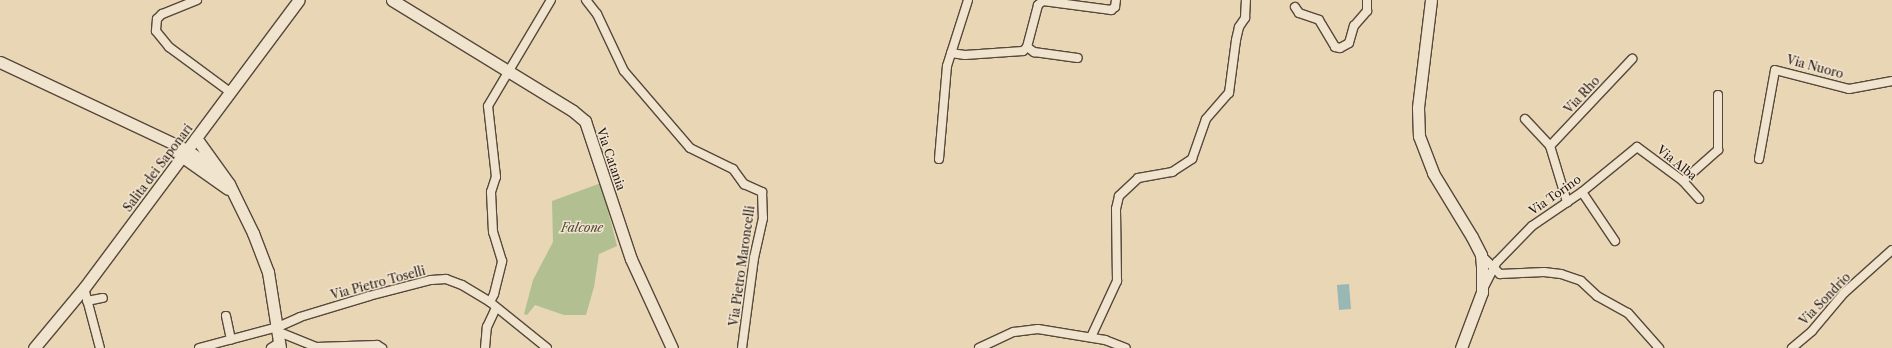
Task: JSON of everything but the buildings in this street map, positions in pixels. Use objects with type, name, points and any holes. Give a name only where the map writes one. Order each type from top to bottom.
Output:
[{"type":"main road","name":"Salita dei Saponari","points":[[34,348],[84,288],[299,0]]},
{"type":"main road","name":"Via Catania","points":[[392,0],[573,110],[584,121],[631,259],[672,348]]},
{"type":"main road","points":[[1431,0],[1418,108],[1419,136],[1433,173],[1480,255],[1482,292],[1462,347]]},
{"type":"main road","points":[[0,62],[162,139],[221,174]]},
{"type":"main road","points":[[196,138],[235,195],[268,272],[277,339]]},
{"type":"main road","points":[[185,153],[235,195]]},
{"type":"street","points":[[197,0],[162,14],[157,19],[156,31],[169,47],[230,92]]},
{"type":"street","points":[[485,348],[494,294],[502,261],[493,232],[491,192],[496,177],[488,106],[510,72],[551,0]]},
{"type":"street","name":"Via Pietro Maroncelli","points":[[586,0],[597,14],[624,71],[686,143],[703,156],[733,169],[744,184],[762,192],[763,218],[754,258],[742,348]]},
{"type":"street","points":[[939,159],[943,95],[951,53],[968,0]]},
{"type":"street","points":[[951,53],[965,54],[1023,51],[1027,47],[1038,5],[1043,1],[1111,10],[1115,6],[1116,0]]},
{"type":"street","points":[[1091,337],[1117,281],[1116,209],[1119,196],[1138,178],[1172,172],[1192,159],[1206,120],[1229,93],[1236,40],[1239,27],[1245,18],[1246,0]]},
{"type":"street","points":[[1295,7],[1299,13],[1319,20],[1335,47],[1340,48],[1350,43],[1354,26],[1367,11],[1367,0]]},
{"type":"street","points":[[1027,47],[1034,52],[1078,58]]},
{"type":"street","name":"Via Rho","points":[[1550,146],[1632,59]]},
{"type":"street","name":"Via Nuoro","points":[[1758,159],[1775,70],[1849,89],[1892,81]]},
{"type":"street","points":[[1683,181],[1718,150],[1718,95]]},
{"type":"street","points":[[1525,119],[1550,146],[1567,202]]},
{"type":"street","name":"Via Alba","points":[[1637,148],[1683,181],[1699,199]]},
{"type":"street","name":"Via Torino","points":[[1482,292],[1493,268],[1532,226],[1582,192],[1637,148]]},
{"type":"street","points":[[1582,192],[1615,241]]},
{"type":"street","name":"Via Sondrio","points":[[1792,348],[1812,331],[1844,293],[1892,250]]},
{"type":"street","points":[[1480,255],[1500,274],[1561,274],[1581,281],[1597,296],[1628,313],[1659,348]]},
{"type":"street","name":"Via Pietro Toselli","points":[[199,348],[231,339],[277,339],[300,317],[431,280],[446,279],[462,285],[493,305],[547,348]]},
{"type":"street","points":[[84,288],[100,348]]},
{"type":"street","points":[[88,301],[103,298]]},
{"type":"street","points":[[226,316],[231,339]]},
{"type":"street","points":[[979,348],[1014,332],[1026,330],[1056,331],[1091,337],[1126,348]]},
{"type":"street","points":[[277,339],[316,347],[377,346],[382,348]]},
{"type":"green space","name":"Falcone","points":[[601,183],[617,246],[599,254],[594,287],[586,315],[564,315],[535,305],[527,315],[524,314],[533,280],[553,242],[552,201]]},
{"type":"water","points":[[1349,284],[1351,309],[1339,310],[1337,285]]}]
